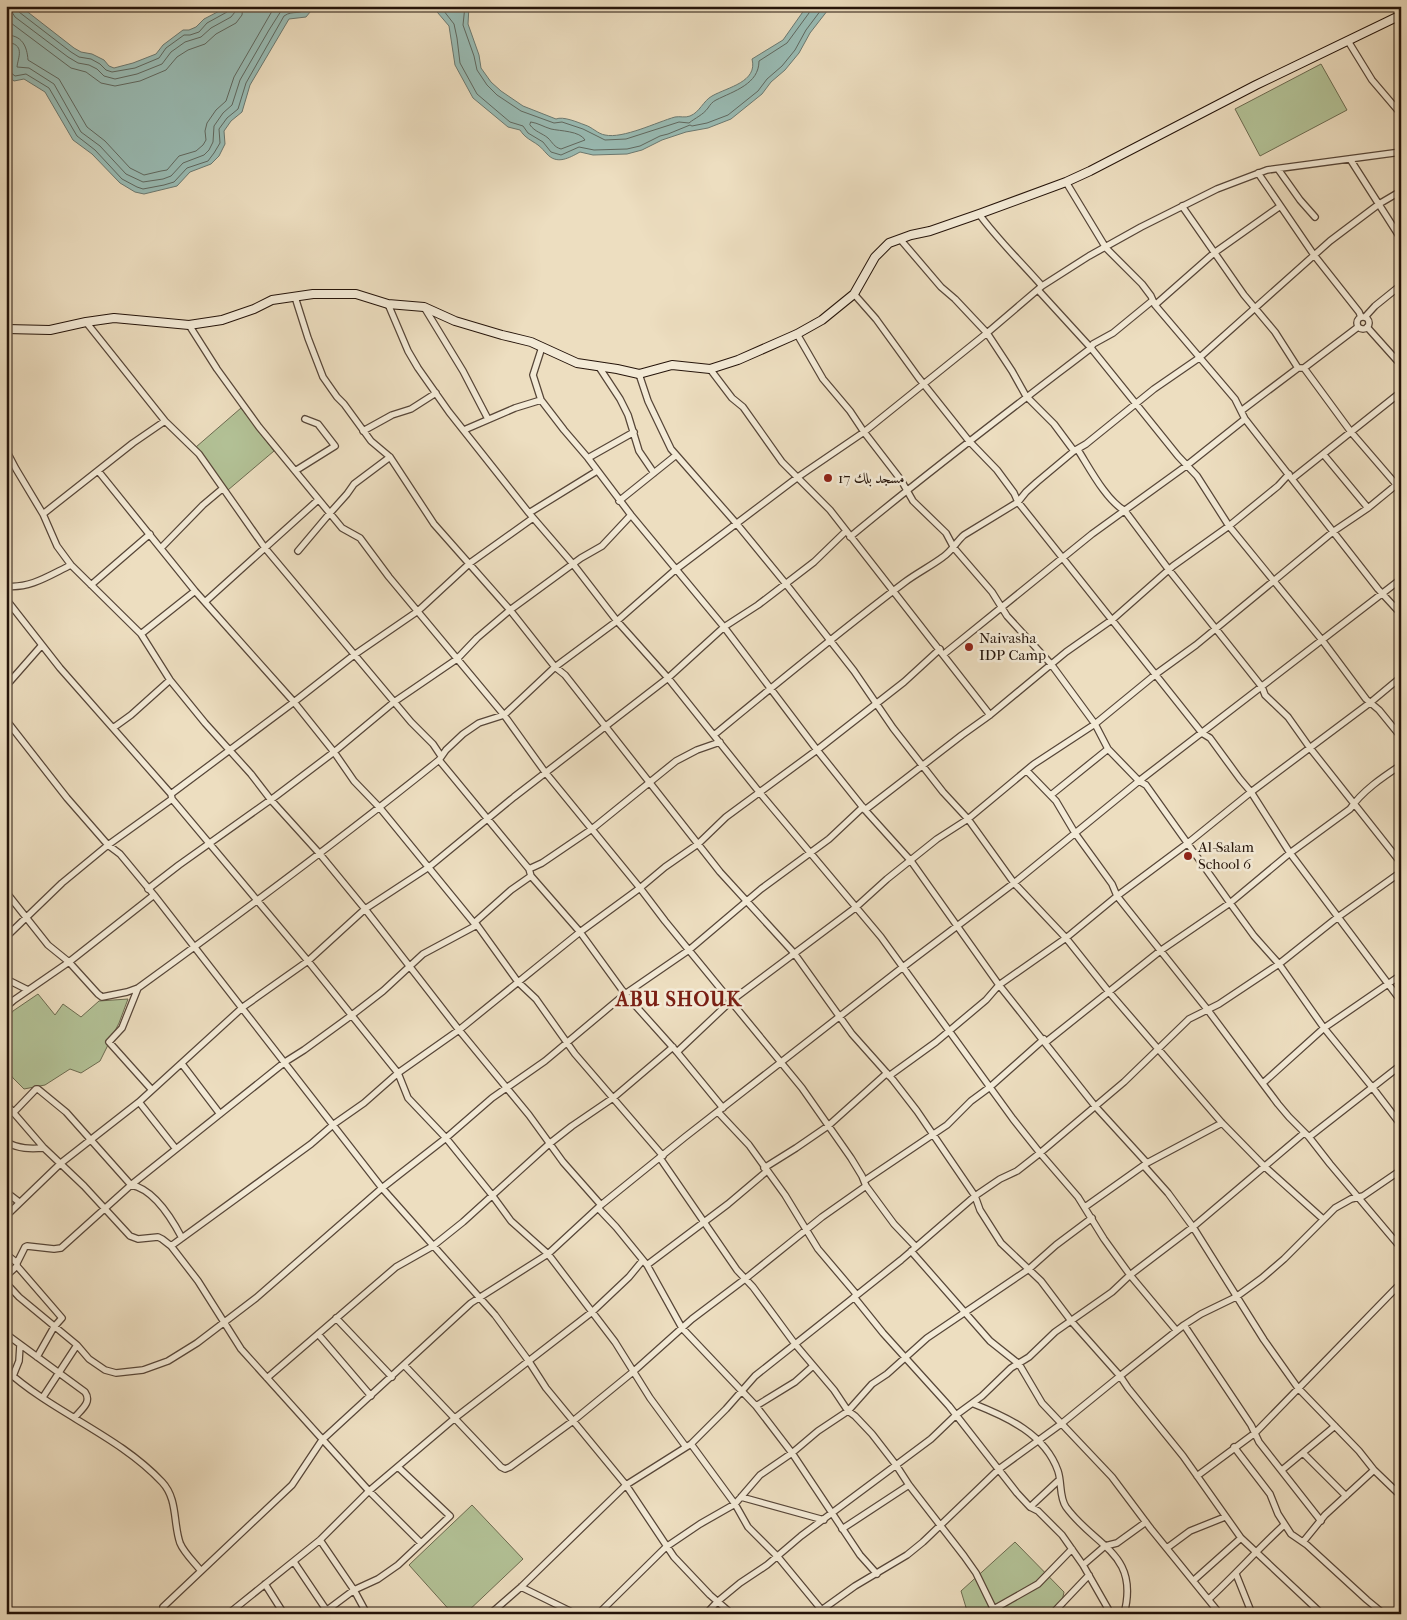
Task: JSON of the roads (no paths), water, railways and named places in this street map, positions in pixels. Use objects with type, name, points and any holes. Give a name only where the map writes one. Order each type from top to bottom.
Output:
[{"type":"street","points":[[6,329],[50,330],[114,318],[189,325],[222,320],[254,309],[272,300],[313,294],[355,294],[388,304],[424,307],[455,321],[542,346],[577,363],[616,368],[639,374],[672,365],[710,369],[738,360],[797,334],[822,320],[854,294],[876,256],[883,248],[900,239],[930,231],[1066,182],[1401,15]]},
{"type":"street","points":[[1348,41],[1372,80],[1401,114]]},
{"type":"street","points":[[6,892],[48,944],[69,962],[102,997],[138,988],[257,902],[380,808],[440,758],[453,743],[479,723],[504,715],[555,667],[617,621],[675,570],[798,477],[864,432],[1040,288],[1089,256],[1140,227],[1217,189],[1258,173],[1267,170],[1401,152]]},
{"type":"street","points":[[1350,159],[1401,239]]},
{"type":"street","points":[[1278,170],[1315,217]]},
{"type":"street","points":[[1258,173],[1279,207],[1314,255],[1369,322],[1367,327]]},
{"type":"street","points":[[1066,182],[1106,248],[1142,284],[1154,303],[1235,399],[1245,419],[1378,589],[1401,614]]},
{"type":"street","points":[[714,734],[829,640],[954,548],[958,540],[964,535],[1018,502],[1037,482],[1076,450],[1168,378],[1199,358],[1314,255],[1378,204],[1401,191]]},
{"type":"street","points":[[267,1378],[396,1267],[433,1246],[549,1144],[675,1050],[731,1001],[855,908],[876,888],[938,839],[968,819],[1034,764],[1095,724],[1334,531],[1399,489],[1301,368],[1214,253],[1214,250],[1182,206]]},
{"type":"street","points":[[850,537],[906,490],[1026,396],[1091,348],[1093,344],[1113,333],[1154,303],[1214,253],[1279,207]]},
{"type":"street","points":[[978,214],[990,230],[1024,264],[1040,288],[1186,466],[1197,476],[1229,526],[1322,640],[1366,699],[1371,702],[1401,737]]},
{"type":"street","points":[[900,239],[941,286],[987,333],[1026,396],[1054,424],[1076,450],[1108,494],[1125,511],[1169,570],[1262,687],[1265,695],[1288,717],[1310,748],[1401,863]]},
{"type":"street","points":[[1358,327],[1357,320],[1401,285]]},
{"type":"street","points":[[854,294],[876,319],[969,441],[997,470],[1014,492],[1018,502],[1202,733],[1210,738],[1240,780],[1251,792],[1290,853],[1401,1001]]},
{"type":"street","points":[[295,297],[323,377],[371,442],[390,457],[434,524],[510,610],[555,667],[565,675],[698,844],[746,901],[794,953],[858,1042],[888,1075],[932,1134],[975,1196],[980,1210],[1001,1243],[1029,1269],[1072,1322],[1120,1376],[1242,1538],[1322,1614]]},
{"type":"street","points":[[388,304],[408,351],[418,368],[464,430],[617,621],[668,678],[760,793],[881,937],[990,1088],[1085,1207],[1104,1239],[1130,1275],[1176,1330]]},
{"type":"street","points":[[424,307],[463,371],[488,418]]},
{"type":"street","points":[[86,322],[166,421],[199,454],[265,548],[411,722],[433,744],[440,758],[530,873],[580,932],[625,994],[675,1050],[749,1145],[818,1249],[905,1358],[929,1382],[1017,1494],[1030,1507],[1038,1511],[1050,1522],[1072,1549],[1089,1574],[1111,1614]]},
{"type":"street","points":[[189,325],[259,427],[342,528],[360,538],[504,715],[545,772],[782,1062],[851,1158],[865,1184],[913,1249],[990,1341],[1019,1364],[1042,1403],[1088,1453],[1104,1467],[1220,1614]]},
{"type":"street","points":[[1241,411],[1358,327]]},
{"type":"street","points":[[1358,327],[1362,329],[1367,327]]},
{"type":"street","points":[[1367,327],[1401,365]]},
{"type":"street","points":[[797,334],[823,379],[850,411],[901,480],[913,501],[946,533],[954,548],[1002,606],[1008,616],[1052,664],[1095,724],[1108,749],[1139,781],[1146,785],[1254,936],[1278,964],[1324,1028],[1401,1125]]},
{"type":"street","points":[[542,346],[533,375],[541,400],[588,458],[630,515],[724,627],[864,809],[911,862],[999,985],[1168,1194],[1193,1227],[1264,1340],[1298,1388],[1374,1470],[1401,1496]]},
{"type":"street","points":[[599,367],[620,399],[634,432],[639,451],[654,473]]},
{"type":"street","points":[[710,369],[732,398],[743,407],[782,462],[830,510],[892,592],[942,652],[990,715]]},
{"type":"street","points":[[639,374],[648,401],[666,440],[676,456],[736,523],[786,584],[854,671],[893,728],[922,766],[968,819],[1014,883],[1066,938],[1109,992],[1222,1123],[1265,1167],[1323,1219]]},
{"type":"street","points":[[6,1283],[19,1297],[105,1370],[116,1373],[143,1370],[168,1361],[198,1343],[256,1298],[382,1188],[446,1138],[486,1103],[568,1042],[625,994],[689,950],[746,901],[829,839],[864,809],[990,715],[1052,664],[1113,619],[1169,570],[1229,526],[1291,476],[1324,455],[1401,392]]},
{"type":"street","points":[[363,431],[392,415],[411,409],[436,393]]},
{"type":"street","points":[[464,430],[488,418],[541,400]]},
{"type":"street","points":[[295,471],[335,446],[318,424],[305,418]]},
{"type":"street","points":[[171,1246],[311,1144],[334,1124],[364,1103],[398,1073],[458,1030],[580,932],[698,844],[726,817],[817,750],[1062,557],[1186,466],[1245,419]]},
{"type":"street","points":[[43,514],[133,443],[166,421]]},
{"type":"street","points":[[588,458],[634,432]]},
{"type":"street","points":[[6,450],[43,514],[57,546],[71,565],[141,634],[170,680],[205,723],[251,774],[270,800],[319,853],[365,909],[458,1030],[507,1087],[577,1180],[645,1263],[682,1328],[756,1406],[792,1453],[860,1555],[877,1574]]},
{"type":"street","points":[[1324,455],[1368,508]]},
{"type":"street","points":[[620,501],[676,456]]},
{"type":"street","points":[[298,552],[354,484],[390,457]]},
{"type":"street","points":[[529,513],[597,471]]},
{"type":"street","points":[[98,472],[196,590],[294,702],[334,752],[354,781],[380,808],[475,924],[518,982],[536,999],[576,1054],[661,1157],[737,1270],[753,1287],[795,1344],[834,1390],[848,1411],[872,1434],[976,1573],[993,1612],[1038,1584],[1072,1549]]},
{"type":"street","points":[[161,548],[222,488]]},
{"type":"street","points":[[206,601],[318,500]]},
{"type":"street","points":[[148,889],[334,752],[394,702],[457,659],[510,610],[573,564],[602,546],[630,515]]},
{"type":"street","points":[[6,937],[62,883],[108,845],[354,654],[418,611],[470,563],[533,518]]},
{"type":"street","points":[[6,1216],[60,1163],[139,1102],[243,1007],[308,961],[365,909],[429,868],[545,772],[668,678],[724,627],[745,614],[814,562],[846,531]]},
{"type":"street","points":[[91,584],[150,534]]},
{"type":"street","points":[[6,586],[13,587],[32,584],[71,565]]},
{"type":"street","points":[[167,1614],[163,1607],[292,1485],[322,1440],[471,1304],[548,1254],[600,1206],[720,1110],[1014,883],[1139,781],[1401,579]]},
{"type":"street","points":[[141,634],[196,590]]},
{"type":"street","points":[[6,599],[42,645],[308,961],[398,1073],[408,1098],[446,1138],[511,1221],[548,1254],[634,1371],[650,1398],[735,1504],[748,1527],[778,1557],[820,1612],[856,1586],[907,1555],[999,1469],[1061,1424],[1176,1330],[1201,1314],[1236,1296],[1284,1259],[1323,1219],[1344,1203],[1359,1198],[1401,1170]]},
{"type":"street","points":[[6,686],[42,645]]},
{"type":"street","points":[[232,1613],[320,1540],[369,1491],[455,1418],[592,1312],[645,1263],[705,1221],[765,1170],[828,1126],[888,1075],[949,1031],[986,1000],[999,985],[1066,938],[1117,896],[1401,677]]},
{"type":"street","points":[[113,728],[131,715],[170,680]]},
{"type":"street","points":[[6,720],[28,750],[108,845],[120,854],[154,895],[286,1062],[382,1188],[480,1298],[528,1360],[546,1388],[626,1485],[674,1558],[717,1602],[732,1614]]},
{"type":"street","points":[[6,1276],[17,1264],[25,1247],[61,1248],[131,1185],[286,1062],[352,1016],[432,948],[475,924],[530,873],[592,829],[676,761],[697,750],[720,742]]},
{"type":"street","points":[[1051,794],[1108,749]]},
{"type":"street","points":[[404,1365],[482,1448],[505,1469],[510,1467],[573,1421],[634,1371],[692,1319],[806,1229],[932,1134],[947,1125],[971,1101],[990,1088],[1045,1041],[1160,951],[1230,903],[1290,853],[1343,815],[1379,780],[1401,765]]},
{"type":"street","points":[[1027,771],[1051,794],[1075,833],[1112,884],[1117,896],[1207,1009],[1289,1117],[1307,1135],[1401,1248]]},
{"type":"street","points":[[490,1614],[521,1587],[626,1485],[689,1446],[726,1409],[755,1376],[856,1296],[975,1196],[1000,1179],[1017,1171],[1040,1153],[1124,1082],[1189,1019],[1218,1004],[1278,964],[1338,917],[1401,872]]},
{"type":"street","points":[[6,1007],[69,962],[154,895]]},
{"type":"street","points":[[1264,1083],[1324,1028],[1401,975]]},
{"type":"street","points":[[6,978],[28,990]]},
{"type":"street","points":[[138,988],[122,1028],[109,1042],[152,1090]]},
{"type":"street","points":[[182,1064],[220,1114]]},
{"type":"street","points":[[706,1614],[717,1602],[778,1557],[801,1536],[931,1439],[956,1415],[974,1404],[1011,1368],[1019,1364],[1055,1332],[1072,1322],[1112,1292],[1130,1275],[1193,1227],[1265,1167],[1401,1065]]},
{"type":"street","points":[[13,1113],[38,1089],[66,1112],[131,1185],[138,1186],[158,1202],[182,1238]]},
{"type":"street","points":[[139,1102],[176,1149]]},
{"type":"street","points":[[6,1104],[44,1148],[130,1236],[138,1239],[158,1238],[171,1246],[198,1281],[241,1349],[369,1491],[421,1543]]},
{"type":"street","points":[[1085,1207],[1145,1164],[1222,1123]]},
{"type":"street","points":[[6,1142],[15,1147],[28,1149],[44,1148]]},
{"type":"street","points":[[6,1192],[19,1202]]},
{"type":"street","points":[[598,1614],[666,1547],[700,1524],[735,1504],[760,1475],[848,1411],[872,1384],[887,1374],[928,1338],[1029,1269],[1056,1245],[1092,1218]]},
{"type":"street","points":[[6,1254],[17,1264],[61,1316],[61,1320],[54,1327],[37,1357]]},
{"type":"street","points":[[1197,1476],[1255,1433],[1401,1283]]},
{"type":"street","points":[[336,1318],[392,1377]]},
{"type":"street","points":[[1184,1325],[1259,1442],[1321,1521]]},
{"type":"street","points":[[6,1334],[87,1394],[87,1402],[75,1417]]},
{"type":"street","points":[[318,1334],[371,1396]]},
{"type":"street","points":[[13,1376],[19,1361],[20,1345]]},
{"type":"street","points":[[43,1397],[77,1345]]},
{"type":"street","points":[[756,1406],[795,1382],[814,1366]]},
{"type":"street","points":[[6,1370],[131,1456],[163,1484],[173,1502],[180,1544],[201,1571]]},
{"type":"street","points":[[974,1404],[1010,1419],[1039,1441],[1054,1461],[1062,1500],[1068,1510],[1122,1564],[1126,1576],[1124,1614]]},
{"type":"street","points":[[1282,1470],[1335,1426]]},
{"type":"street","points":[[1234,1448],[1270,1494],[1290,1534],[1303,1542],[1384,1614]]},
{"type":"street","points":[[1303,1453],[1346,1496]]},
{"type":"street","points":[[294,1562],[326,1613],[354,1590],[387,1573],[421,1543],[450,1516],[398,1467]]},
{"type":"street","points":[[1303,1542],[1321,1521],[1374,1470]]},
{"type":"street","points":[[1030,1507],[1059,1480]]},
{"type":"street","points":[[842,1529],[909,1485]]},
{"type":"street","points":[[741,1497],[824,1520]]},
{"type":"street","points":[[1167,1548],[1190,1531],[1225,1517]]},
{"type":"street","points":[[1083,1565],[1105,1546],[1117,1543],[1146,1522]]},
{"type":"street","points":[[1209,1599],[1284,1525]]},
{"type":"street","points":[[1194,1580],[1242,1538]]},
{"type":"street","points":[[320,1540],[354,1590],[367,1614]]},
{"type":"street","points":[[1052,1614],[1089,1574]]},
{"type":"street","points":[[1236,1574],[1252,1614]]},
{"type":"street","points":[[265,1584],[284,1614]]},
{"type":"street","points":[[521,1587],[576,1614]]},
{"type":"water","points":[[6,6],[20,6],[74,48],[104,60],[109,66],[114,68],[156,54],[163,45],[183,30],[196,27],[204,19],[229,6],[315,6],[306,17],[289,19],[250,85],[242,112],[231,121],[224,131],[225,144],[219,156],[211,164],[190,172],[177,186],[144,194],[135,192],[120,183],[92,154],[73,140],[45,92],[24,79],[14,81],[11,78],[7,72],[9,55],[6,52]]},
{"type":"water","points":[[432,6],[469,6],[468,24],[479,55],[481,68],[491,82],[501,91],[523,106],[556,119],[578,122],[602,134],[612,136],[621,135],[675,117],[688,117],[712,96],[740,83],[746,78],[751,73],[753,67],[752,59],[783,40],[807,6],[831,6],[785,70],[771,82],[762,94],[731,119],[708,128],[686,132],[662,140],[642,150],[627,154],[593,155],[580,152],[559,160],[551,157],[520,130],[508,127],[473,98],[455,65],[449,26]]},
{"type":"place","name":"مسجد بلك 17","points":[[828,478]]},
{"type":"place","name":"Naivasha IDP Camp","points":[[969,647]]},
{"type":"place","name":"Al-Salam School 6","points":[[1188,856]]},
{"type":"district","name":"ABU SHOUK","points":[[679,999]]}]
